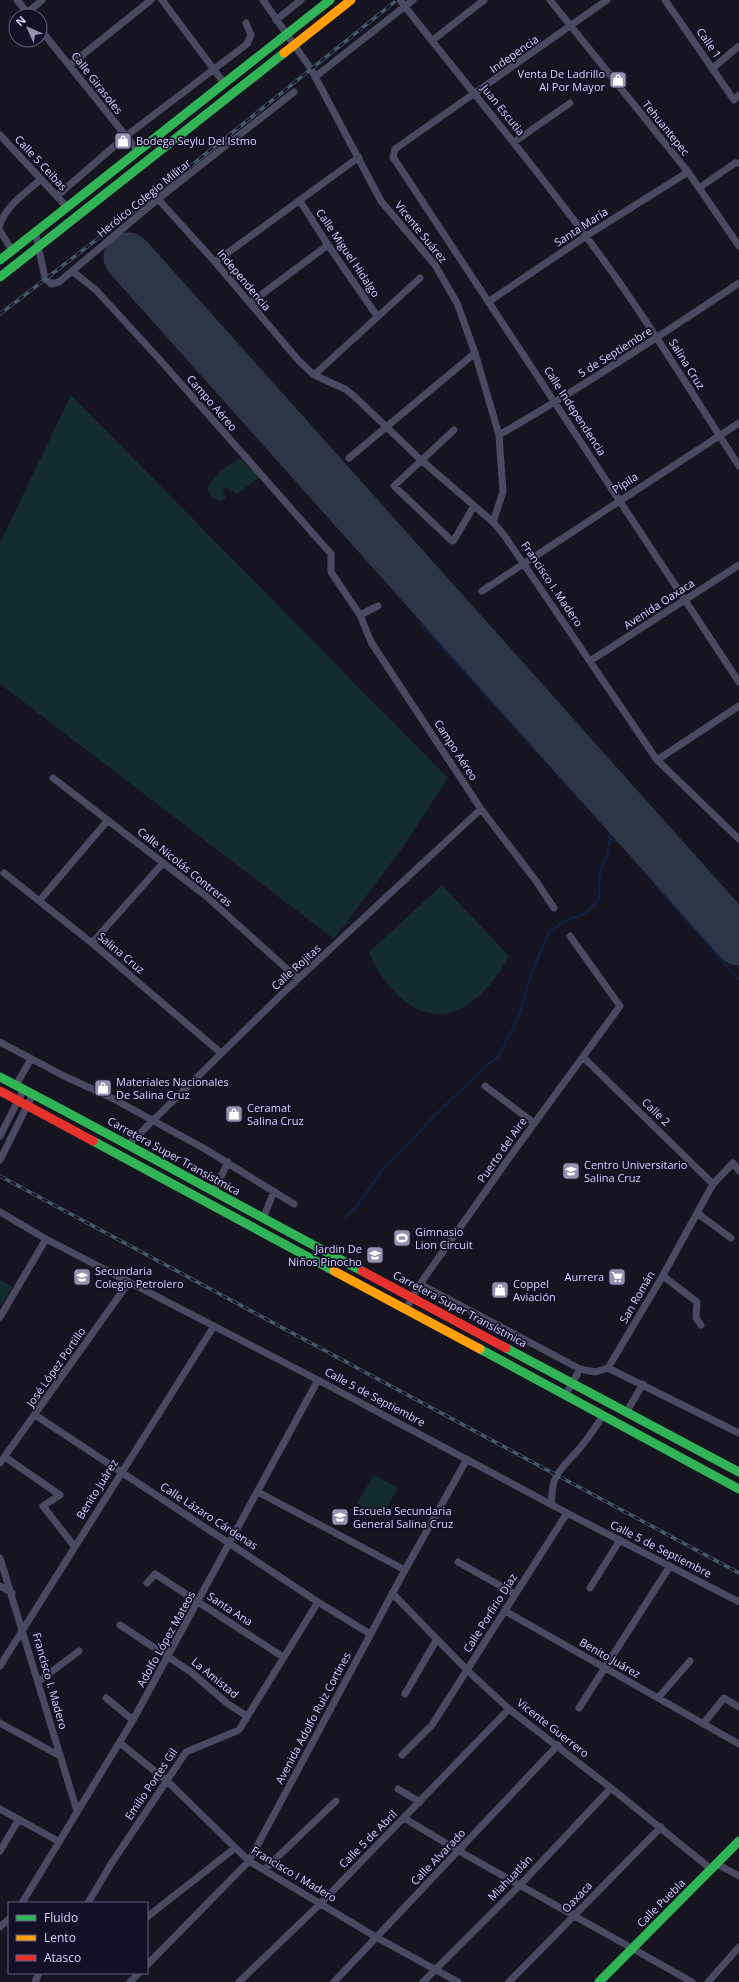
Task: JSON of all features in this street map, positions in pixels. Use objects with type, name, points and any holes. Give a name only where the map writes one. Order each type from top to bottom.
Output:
[{"type":"main road","points":[[0,260],[66,206],[330,0]]},
{"type":"main road","points":[[0,277],[351,0]]},
{"type":"main road","name":"Carretera Super Transístmica","points":[[0,1077],[129,1144],[263,1219],[627,1411],[739,1472]]},
{"type":"main road","points":[[0,1091],[739,1489]]},
{"type":"main road","name":"Calle Puebla","points":[[599,1982],[739,1840]]},
{"type":"street","points":[[35,8],[42,0]]},
{"type":"street","points":[[70,65],[151,0]]},
{"type":"street","points":[[162,0],[224,83]]},
{"type":"street","name":"Vicente Suárez","points":[[263,0],[286,34],[295,44],[315,76],[382,201],[435,265],[457,303],[475,353],[499,435],[503,492],[493,522]]},
{"type":"street","points":[[276,20],[301,0]]},
{"type":"street","name":"Juan Escutia","points":[[400,0],[514,142],[586,236]]},
{"type":"street","points":[[315,76],[414,0]]},
{"type":"street","points":[[433,40],[484,0]]},
{"type":"street","name":"Tehuantepec","points":[[550,0],[688,172],[739,246]]},
{"type":"street","name":"Indepencia","points":[[393,153],[395,149],[476,94],[607,0]]},
{"type":"street","name":"Calle 1","points":[[665,0],[713,68],[737,98]]},
{"type":"street","points":[[57,196],[126,136],[247,44],[251,34],[246,23]]},
{"type":"street","name":"Calle Girasoles","points":[[48,39],[138,151]]},
{"type":"street","points":[[713,68],[739,46]]},
{"type":"street","name":"Heróico Colegio Militar","points":[[35,231],[47,281],[52,284],[58,282],[294,92]]},
{"type":"street","points":[[514,142],[570,103]]},
{"type":"street","name":"Calle 5 Ceibas","points":[[1,140],[66,206]]},
{"type":"street","name":"Calle Independencia","points":[[393,153],[393,157],[686,599],[739,682]]},
{"type":"street","points":[[215,262],[359,157]]},
{"type":"street","points":[[699,188],[735,164],[739,163]]},
{"type":"street","name":"Santa María","points":[[488,302],[586,236],[688,172]]},
{"type":"street","points":[[0,224],[10,207],[41,179]]},
{"type":"street","name":"Independencia","points":[[158,200],[215,262],[299,361],[314,375]]},
{"type":"street","name":"Calle Miguel Hidalgo","points":[[300,201],[328,246],[377,316]]},
{"type":"street","points":[[0,234],[12,250]]},
{"type":"street","name":"Salina Cruz","points":[[586,236],[657,338],[739,466]]},
{"type":"street","points":[[250,303],[328,246]]},
{"type":"street","name":"Campo Aéreo","points":[[72,271],[96,290],[160,360],[331,554],[331,572],[360,615],[371,642],[482,809],[536,881],[554,908]]},
{"type":"street","points":[[314,375],[420,278]]},
{"type":"street","name":"5 de Septiembre","points":[[499,435],[556,402],[657,338],[739,283]]},
{"type":"street","points":[[349,458],[475,353]]},
{"type":"street","name":"Francisco I. Madero","points":[[314,375],[345,390],[386,426],[421,460],[493,522],[525,564],[657,760],[737,834]]},
{"type":"street","name":"Pípila","points":[[482,591],[739,423]]},
{"type":"street","points":[[454,430],[394,486],[449,540],[454,540],[474,506]]},
{"type":"street","name":"Avenida Oaxaca","points":[[590,661],[739,565]]},
{"type":"street","points":[[360,615],[378,606]]},
{"type":"street","points":[[657,760],[739,706]]},
{"type":"street","name":"Calle Nicolás Contreras","points":[[53,778],[206,896],[298,979]]},
{"type":"street","name":"Calle Rojitas","points":[[129,1144],[298,979],[482,809]]},
{"type":"street","points":[[40,900],[108,820]]},
{"type":"street","points":[[92,943],[163,863]]},
{"type":"street","name":"Salina Cruz","points":[[4,873],[40,900],[92,943],[221,1053]]},
{"type":"street","name":"Puerto del Aire","points":[[406,1309],[420,1284],[534,1123],[620,1006],[570,936]]},
{"type":"street","points":[[0,1042],[64,1076],[110,1097],[228,1162],[294,1204]]},
{"type":"street","name":"Calle 2","points":[[583,1057],[713,1184]]},
{"type":"street","points":[[0,1136],[18,1101],[20,1087],[31,1059]]},
{"type":"street","points":[[485,1086],[534,1123]]},
{"type":"street","points":[[0,1160],[33,1094]]},
{"type":"street","points":[[214,1191],[228,1162]]},
{"type":"street","name":"San Román","points":[[608,1368],[663,1276],[713,1184],[733,1163],[739,1171]]},
{"type":"street","points":[[263,1219],[274,1191]]},
{"type":"street","name":"Calle 5 de Septiembre","points":[[0,1212],[46,1239],[318,1380],[567,1513],[739,1602]]},
{"type":"street","points":[[697,1213],[731,1238]]},
{"type":"street","points":[[0,1317],[46,1239]]},
{"type":"street","points":[[663,1276],[697,1302],[696,1318],[701,1325]]},
{"type":"street","name":"José López Portillo","points":[[0,1463],[129,1282]]},
{"type":"street","points":[[420,1284],[580,1369],[595,1372],[608,1368],[738,1430]]},
{"type":"street","name":"Benito Juárez","points":[[0,1666],[121,1471],[214,1326]]},
{"type":"street","points":[[565,1396],[580,1369]]},
{"type":"street","name":"Adolfo López Mateos","points":[[23,1902],[120,1743],[199,1602],[318,1380]]},
{"type":"street","points":[[627,1411],[643,1384]]},
{"type":"street","name":"Calle Lázaro Cárdenas","points":[[35,1415],[230,1542],[318,1602],[370,1634]]},
{"type":"street","points":[[552,1505],[552,1488],[556,1475],[562,1466],[579,1449],[603,1416]]},
{"type":"street","points":[[5,1457],[60,1495],[43,1506],[74,1546]]},
{"type":"street","name":"Avenida Adolfo Ruiz Cortines","points":[[148,1964],[249,1861],[370,1634],[467,1459]]},
{"type":"street","points":[[258,1492],[405,1570]]},
{"type":"street","name":"Calle Porfirio Díaz","points":[[402,1754],[432,1725],[567,1513]]},
{"type":"street","points":[[590,1588],[620,1540]]},
{"type":"street","name":"Francisco I. Madero","points":[[0,1558],[23,1629],[77,1811]]},
{"type":"street","points":[[458,1562],[515,1594]]},
{"type":"street","points":[[579,1708],[670,1566]]},
{"type":"street","name":"Santa Ana","points":[[147,1583],[155,1574],[283,1657]]},
{"type":"street","points":[[0,1586],[12,1593]]},
{"type":"street","name":"Vicente Guerrero","points":[[392,1594],[467,1670],[509,1708],[714,1867],[739,1876]]},
{"type":"street","name":"Emilio Portes Gil","points":[[89,1902],[111,1864],[186,1752],[239,1730],[318,1602]]},
{"type":"street","name":"Benito Juárez","points":[[505,1611],[739,1744]]},
{"type":"street","name":"La Amistad","points":[[120,1625],[169,1656],[206,1684],[228,1704],[247,1716]]},
{"type":"street","points":[[405,1694],[437,1639]]},
{"type":"street","points":[[38,1682],[80,1651]]},
{"type":"street","points":[[658,1698],[690,1661]]},
{"type":"street","points":[[106,1698],[133,1720]]},
{"type":"street","points":[[704,1724],[724,1698],[739,1707]]},
{"type":"street","name":"Calle 5 de Abril","points":[[239,1982],[321,1903],[509,1708]]},
{"type":"street","points":[[0,1723],[60,1756]]},
{"type":"street","name":"Francisco I Madero","points":[[120,1743],[167,1781],[249,1861],[376,1937],[458,1982]]},
{"type":"street","name":"Calle Alvarado","points":[[334,1982],[558,1746]]},
{"type":"street","name":"Miahuatlán","points":[[423,1982],[520,1885],[611,1788]]},
{"type":"street","points":[[398,1789],[420,1802]]},
{"type":"street","points":[[264,1870],[336,1801]]},
{"type":"street","points":[[0,1809],[58,1842]]},
{"type":"street","points":[[404,1818],[459,1851],[692,1982]]},
{"type":"street","points":[[0,1851],[19,1819]]},
{"type":"street","name":"Oaxaca","points":[[509,1982],[661,1827]]},
{"type":"street","points":[[148,1917],[234,1848]]},
{"type":"street","points":[[0,1927],[8,1920]]},
{"type":"street","points":[[708,1982],[739,1946]]},
{"type":"street","points":[[130,1982],[138,1974]]},
{"type":"green space","points":[[71,395],[448,778],[403,847],[334,939],[0,684],[0,543]]},
{"type":"green space","points":[[240,458],[259,478],[237,494],[225,487],[223,492],[226,497],[220,502],[211,496],[207,488],[220,471]]},
{"type":"green space","points":[[442,885],[509,956],[498,974],[486,989],[458,1010],[442,1014],[426,1012],[409,1004],[392,989],[385,980],[376,967],[369,952]]},
{"type":"green space","points":[[0,1280],[12,1287],[2,1304],[0,1303]]},
{"type":"green space","points":[[374,1475],[398,1488],[382,1516],[357,1503]]},
{"type":"waterway","points":[[421,624],[590,810],[606,820],[610,838],[637,850],[640,861],[655,884],[739,980]]},
{"type":"waterway","points":[[344,1218],[356,1207],[382,1170],[431,1119],[487,1065],[499,1056],[518,1018],[532,972],[549,932],[566,920],[584,914],[599,900],[600,871],[607,856],[610,838]]},
{"type":"runway","points":[[128,257],[739,941]]},
{"type":"railway","points":[[0,314],[157,193],[397,0]]},
{"type":"railway","points":[[0,1176],[739,1573]]},
{"type":"traffic: fast","points":[[0,260],[330,0]]},
{"type":"traffic: fast","points":[[0,277],[284,53]]},
{"type":"traffic: fast","points":[[0,1077],[362,1271]]},
{"type":"traffic: fast","points":[[93,1141],[334,1271]]},
{"type":"traffic: fast","points":[[506,1348],[739,1472]]},
{"type":"traffic: fast","points":[[480,1349],[739,1489]]},
{"type":"traffic: fast","points":[[599,1982],[739,1841]]},
{"type":"traffic: slow","points":[[284,53],[351,0]]},
{"type":"traffic: slow","points":[[334,1271],[480,1349]]},
{"type":"traffic: jam","points":[[0,1091],[93,1141]]},
{"type":"traffic: jam","points":[[362,1271],[506,1348]]},
{"type":"place","name":"Venta De Ladrillo Al Por Mayor","points":[[618,80]]},
{"type":"place","name":"Bodega Seylu Del Istmo","points":[[123,141]]},
{"type":"place","name":"Materiales Nacionales De Salina Cruz","points":[[103,1088]]},
{"type":"place","name":"Ceramat Salina Cruz","points":[[234,1114]]},
{"type":"place","name":"Centro Universitario Salina Cruz","points":[[571,1171]]},
{"type":"place","name":"Gimnasio Lion Circuit","points":[[402,1238]]},
{"type":"place","name":"Jardin De Niños Pinocho","points":[[375,1255]]},
{"type":"place","name":"Secundaria Colegio Petrolero","points":[[82,1277]]},
{"type":"place","name":"Aurrera","points":[[617,1277]]},
{"type":"place","name":"Coppel Aviación","points":[[500,1290]]},
{"type":"place","name":"Escuela Secundaria General Salina Cruz","points":[[340,1517]]}]
